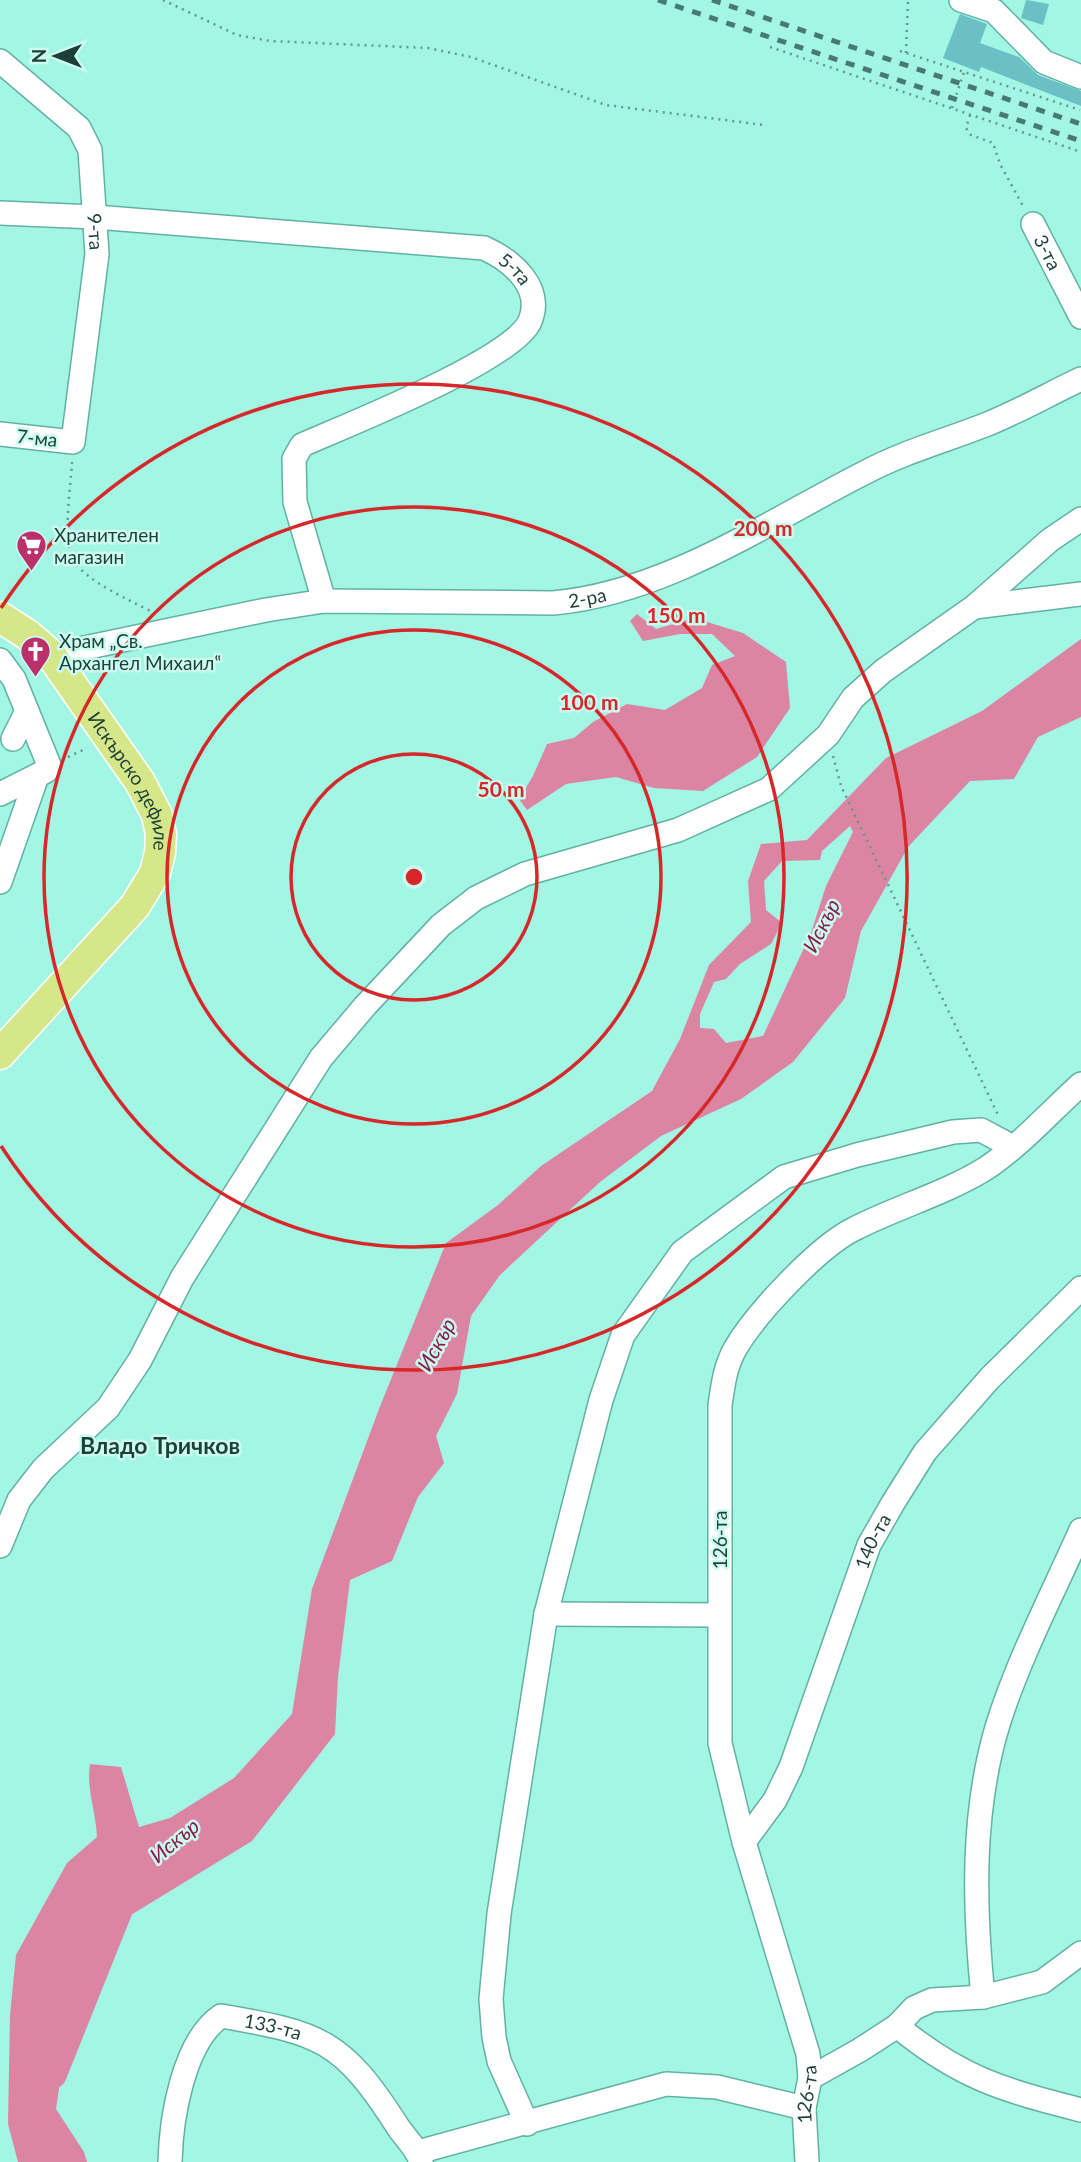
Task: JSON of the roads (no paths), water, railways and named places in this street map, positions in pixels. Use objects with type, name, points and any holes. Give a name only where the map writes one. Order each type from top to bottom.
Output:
[{"type":"main road","name":"Искърско дефиле","points":[[0,617],[28,635],[51,655],[140,782],[157,815],[160,853],[155,873],[135,906],[0,1054]]},
{"type":"street","points":[[961,0],[994,11],[1044,61],[1081,77]]},
{"type":"street","name":"9-та","points":[[0,61],[79,128],[90,150],[97,254],[73,442]]},
{"type":"street","name":"5-та","points":[[0,213],[95,217],[484,248],[516,266],[528,285],[533,304],[530,322],[511,341],[421,392],[302,445],[293,459],[295,502],[324,601]]},
{"type":"street","name":"3-та","points":[[1033,224],[1081,317]]},
{"type":"street","name":"2-ра","points":[[51,655],[266,610],[324,601],[553,603],[588,600],[635,586],[752,533],[920,446],[986,425],[1081,379]]},
{"type":"street","name":"7-ма","points":[[0,434],[73,442]]},
{"type":"street","points":[[0,1546],[19,1500],[43,1469],[108,1408],[140,1360],[182,1278],[321,1058],[365,1006],[441,925],[476,898],[525,874],[678,830],[769,789],[828,735],[853,698],[883,671],[974,607],[1049,540],[1081,519]]},
{"type":"street","points":[[974,607],[1081,594]]},
{"type":"street","points":[[0,660],[14,679],[27,710],[43,771],[0,882]]},
{"type":"street","points":[[13,739],[27,710]]},
{"type":"street","points":[[0,794],[43,771]]},
{"type":"street","name":"126-та","points":[[807,2162],[804,2108],[810,2078],[808,2054],[788,1979],[744,1842],[720,1743],[720,1405],[724,1374],[736,1349],[804,1267],[852,1230],[956,1186],[988,1167],[1081,1084]]},
{"type":"street","points":[[527,2124],[499,2061],[491,1999],[515,1796],[546,1614],[601,1400],[623,1335],[682,1252],[784,1177],[857,1155],[953,1132],[981,1130],[1013,1147]]},
{"type":"street","name":"140-та","points":[[744,1842],[775,1800],[791,1767],[869,1545],[893,1503],[925,1452],[990,1378],[1081,1288]]},
{"type":"street","points":[[983,1997],[976,1871],[986,1775],[999,1721],[1081,1530]]},
{"type":"street","points":[[546,1614],[719,1615]]},
{"type":"street","points":[[810,2078],[897,2026],[914,2008],[932,2000],[983,1997],[1042,1982],[1081,1953]]},
{"type":"street","name":"133-та","points":[[170,2162],[170,2142],[186,2070],[201,2036],[221,2016],[286,2027],[312,2035],[337,2051],[382,2100],[420,2157]]},
{"type":"street","points":[[897,2026],[931,2054],[975,2079],[1081,2110]]},
{"type":"street","points":[[420,2157],[666,2084],[690,2083],[717,2087],[804,2108]]},
{"type":"water","points":[[637,614],[656,629],[694,618],[743,633],[786,662],[790,708],[757,757],[703,791],[654,788],[616,777],[566,784],[527,810],[519,799],[547,744],[574,738],[593,722],[627,704],[665,710],[702,688],[712,665],[735,656],[712,634],[680,634],[643,641],[630,621]]},
{"type":"water","points":[[1081,639],[1081,717],[1038,737],[1014,779],[970,781],[908,847],[861,931],[845,998],[793,1062],[741,1099],[661,1136],[600,1182],[500,1275],[471,1316],[457,1394],[436,1436],[444,1463],[418,1497],[392,1561],[350,1580],[338,1677],[335,1734],[252,1841],[90,1940],[75,1982],[56,2109],[84,2152],[87,2162],[18,2162],[8,2124],[10,2015],[16,1955],[67,1863],[97,1837],[89,1782],[90,1764],[121,1767],[139,1827],[170,1818],[234,1778],[292,1714],[312,1589],[379,1409],[446,1243],[498,1205],[541,1166],[652,1091],[680,1039],[709,965],[751,922],[748,881],[761,844],[807,840],[886,758],[982,711]],"holes":[[[850,826],[853,832],[826,886],[811,933],[763,1036],[726,1043],[714,1029],[700,1028],[700,1014],[714,982],[726,979],[740,964],[771,944],[782,923],[766,910],[764,881],[782,861],[820,860],[822,851]]]},
{"type":"waterway","name":"Искър","points":[[52,2074],[126,1889]]},
{"type":"railway","points":[[658,0],[1081,141]]},
{"type":"railway","points":[[712,0],[1081,124]]},
{"type":"place","name":"Хранителен магазин","points":[[31,573]]},
{"type":"place","name":"Храм „Св. Архангел Михаил‟","points":[[36,679]]},
{"type":"district","name":"Владо Тричков","points":[[160,1446]]}]
